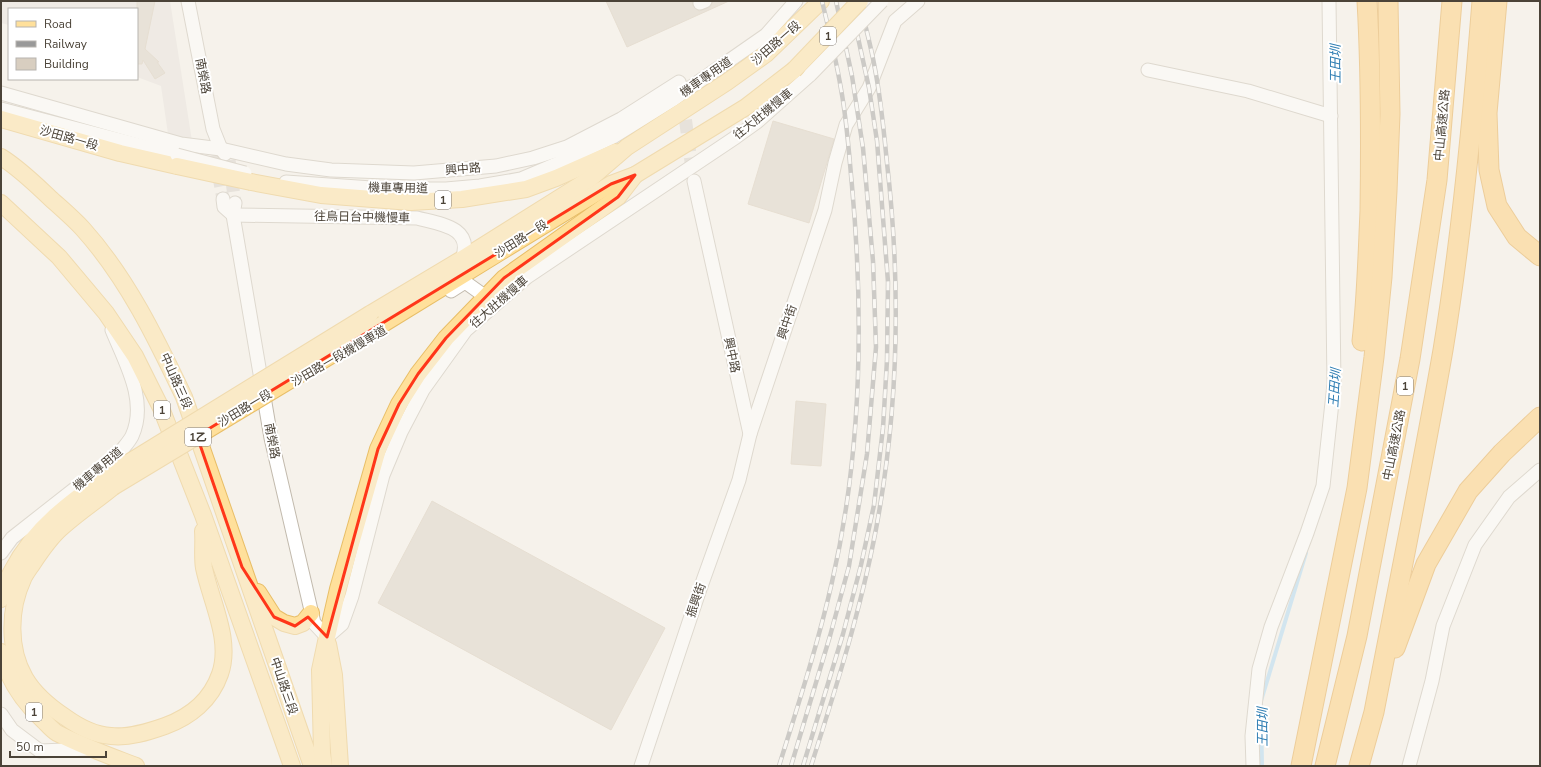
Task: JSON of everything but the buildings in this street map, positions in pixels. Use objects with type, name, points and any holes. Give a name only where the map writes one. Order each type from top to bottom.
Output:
[{"type":"highway","points":[[1335,600],[1340,532],[1352,442],[1364,324],[1368,267],[1371,71],[1367,1]]},
{"type":"highway","points":[[1301,766],[1357,488],[1374,357],[1382,277],[1388,191],[1390,114],[1388,1]]},
{"type":"highway","name":"中山高速公路","points":[[1325,766],[1357,636],[1410,359],[1437,180],[1452,1]]},
{"type":"highway","points":[[1374,712],[1443,349],[1464,196],[1482,1]]},
{"type":"highway","points":[[1497,1],[1487,113],[1489,170],[1497,206],[1517,237],[1540,256]]},
{"type":"highway","points":[[1359,766],[1390,662],[1426,564],[1468,491],[1502,453],[1540,417]]},
{"type":"main road","name":"沙田路一段","points":[[203,515],[204,567],[220,624],[225,655],[220,675],[210,694],[198,708],[180,721],[156,730],[133,735],[110,736],[88,731],[53,709],[37,694],[25,678],[16,653],[12,624],[15,602],[23,578],[43,548],[60,529],[113,484],[370,314],[462,259],[591,178],[627,147],[727,82],[766,54],[821,1]]},
{"type":"main road","name":"沙田路一段","points":[[1,599],[3,589],[18,558],[41,529],[59,512],[113,484],[384,327],[611,184],[636,175],[746,106],[794,70],[860,1]]},
{"type":"main road","name":"沙田路一段","points":[[1,119],[120,153],[177,161],[321,195],[411,202],[462,199],[526,189],[556,178],[627,147]]},
{"type":"main road","name":"中山路三段","points":[[1,157],[34,183],[82,228],[114,269],[140,308],[184,397],[312,766]]},
{"type":"main road","points":[[324,766],[322,754],[320,670],[338,589],[378,449],[399,404],[418,374],[446,338],[492,300],[504,278],[618,197],[636,175]]},
{"type":"main road","name":"中山路三段","points":[[1,203],[59,257],[106,313],[135,356],[161,408],[203,515],[292,766]]},
{"type":"main road","points":[[242,567],[274,617],[284,623],[295,626],[303,623],[311,613]]},
{"type":"main road","points":[[327,637],[334,675],[340,766]]},
{"type":"main road","name":"1","points":[[1,652],[5,667],[23,700],[56,732],[91,749],[136,766]]},
{"type":"street","name":"南榮路","points":[[188,1],[213,129],[222,155]]},
{"type":"street","name":"機車專用道","points":[[248,178],[386,189],[446,189],[480,186],[521,179],[613,137],[674,99],[766,35],[796,1]]},
{"type":"street","name":"往大肚機慢車","points":[[492,300],[746,129],[810,75],[882,1]]},
{"type":"street","name":"興中街","points":[[750,434],[825,210],[835,163],[846,125],[869,88],[894,20],[918,1]]},
{"type":"street","points":[[1253,766],[1252,736],[1259,669],[1271,627],[1307,533],[1323,486],[1334,384],[1330,1]]},
{"type":"street","points":[[1148,70],[1248,92],[1331,116]]},
{"type":"street","name":"興中路","points":[[222,155],[331,170],[414,173],[496,166],[533,158],[567,147],[622,119],[679,82],[682,90]]},
{"type":"street","points":[[1,93],[222,155]]},
{"type":"street","points":[[1,109],[177,161]]},
{"type":"street","name":"興中路","points":[[694,181],[750,434]]},
{"type":"street","name":"南榮路","points":[[230,206],[271,438],[311,613],[314,623],[327,637]]},
{"type":"street","name":"往烏日台中機慢車","points":[[230,206],[417,218],[440,224],[459,233],[464,238],[465,243],[462,259]]},
{"type":"street","name":"沙田路一段機慢車道","points":[[384,327],[465,282],[492,300]]},
{"type":"street","name":"機車專用道","points":[[1,553],[12,538],[119,454],[132,436],[138,411],[136,390],[106,313]]},
{"type":"street","name":"振興街","points":[[640,766],[739,480],[750,434]]},
{"type":"street","points":[[1409,766],[1432,681],[1443,626],[1475,545],[1509,497],[1540,470]]},
{"type":"street","points":[[1,714],[12,730],[40,751],[91,749]]},
{"type":"highlighted area","points":[[635,175],[618,197],[504,278],[446,338],[418,374],[399,404],[378,449],[327,637],[308,617],[295,626],[274,617],[242,567],[197,436],[611,184]]},
{"type":"shaded area","points":[[1,1],[170,1],[192,141],[168,134],[161,86],[138,77],[138,8],[8,8],[8,25],[1,23]]},
{"type":"waterway","name":"王田圳","points":[[1262,766],[1261,701],[1306,553]]},
{"type":"tunnel","points":[[683,101],[693,177]]},
{"type":"tunnel","points":[[215,155],[223,199]]},
{"type":"tunnel","points":[[229,160],[235,203]]},
{"type":"railway","points":[[779,766],[814,651],[832,582],[842,533],[849,484],[855,434],[858,385],[858,285],[856,236],[849,150],[839,78],[822,1]]},
{"type":"railway","points":[[791,766],[830,636],[849,566],[867,454],[876,347],[873,261],[863,148],[852,76],[836,1]]},
{"type":"railway","points":[[803,766],[843,634],[861,565],[874,505],[883,428],[887,360],[888,282],[877,141],[869,88],[850,1]]},
{"type":"railway","points":[[811,766],[847,648],[870,559],[884,483],[893,392],[896,300],[891,209],[879,92],[872,52],[859,1]]}]
